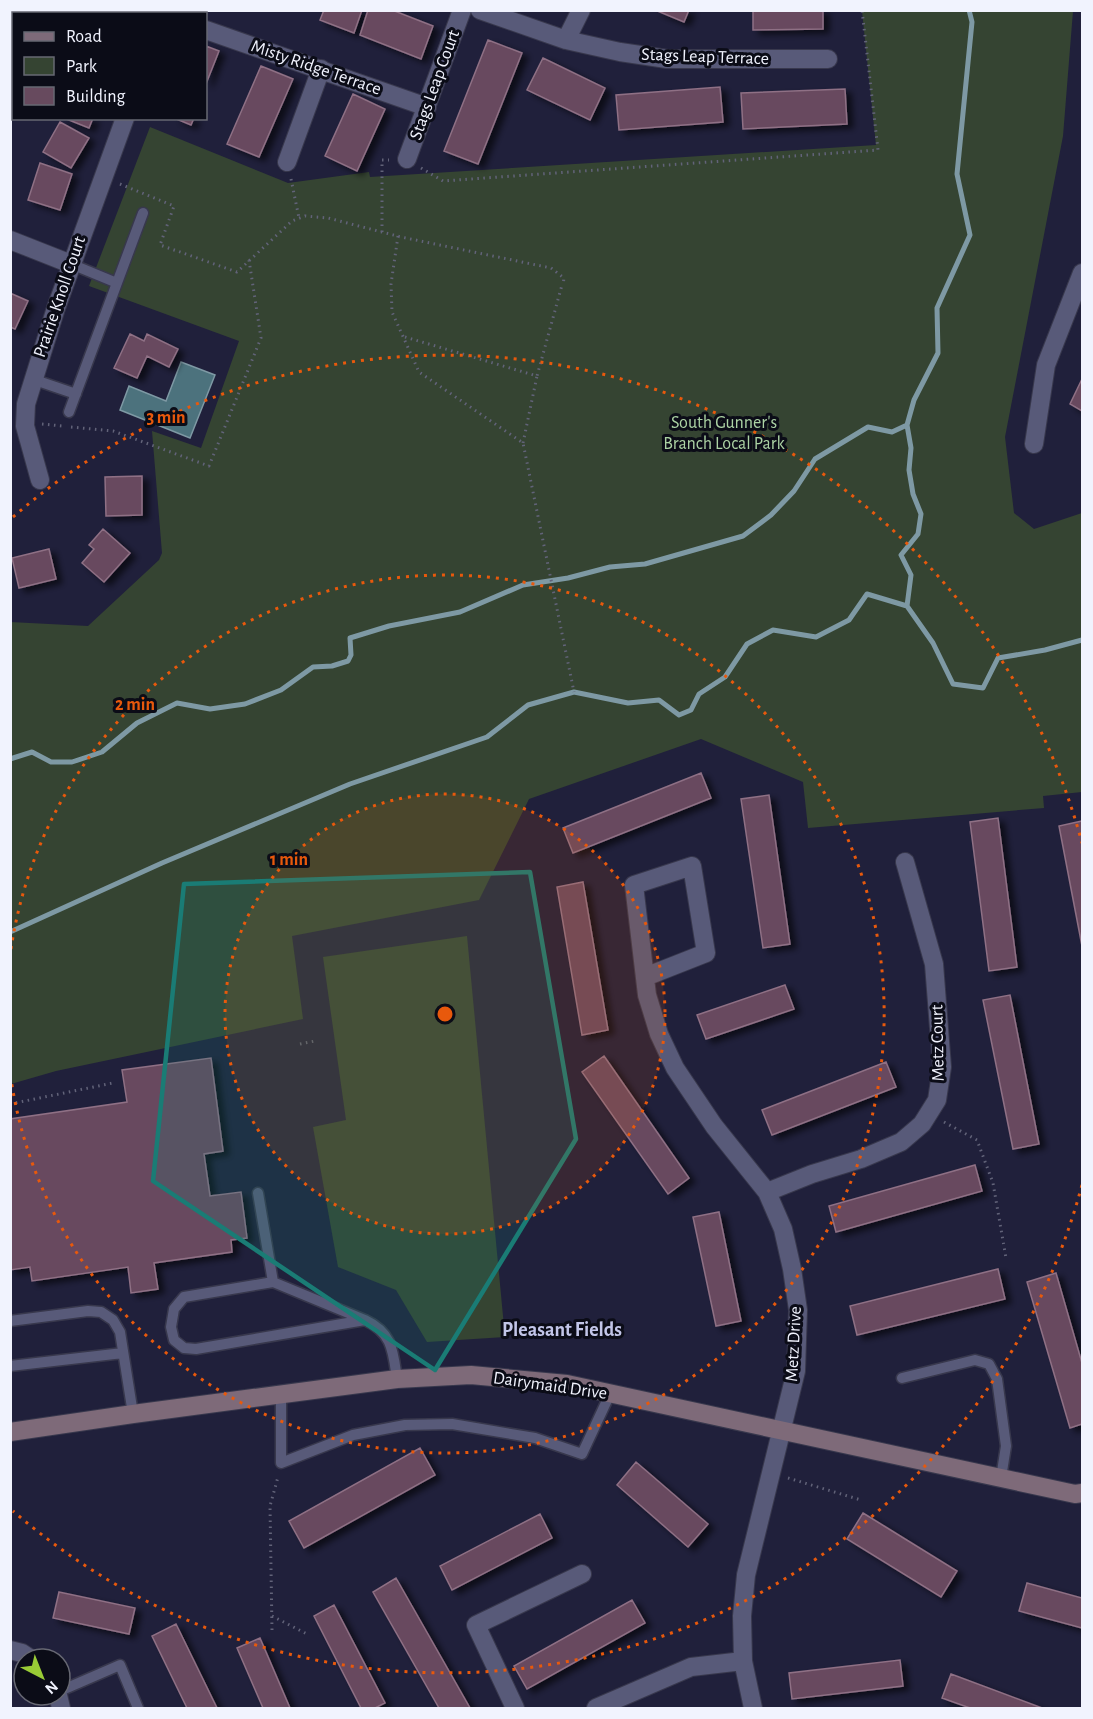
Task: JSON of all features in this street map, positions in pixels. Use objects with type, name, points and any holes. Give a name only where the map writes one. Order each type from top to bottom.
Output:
[{"type":"street","name":"Stags Leap Court","points":[[407,159],[462,10]]},
{"type":"street","name":"Stags Leap Terrace","points":[[480,10],[566,40],[620,52],[667,59],[828,59]]},
{"type":"street","points":[[566,40],[581,10]]},
{"type":"street","name":"Misty Ridge Terrace","points":[[207,30],[427,107]]},
{"type":"street","points":[[287,162],[321,69]]},
{"type":"street","name":"Prairie Knoll Court","points":[[40,480],[25,422],[26,404],[32,379],[71,264],[124,120]]},
{"type":"street","points":[[10,240],[71,264]]},
{"type":"street","points":[[1034,444],[1046,365],[1083,273]]},
{"type":"street","name":"Metz Court","points":[[767,1192],[902,1142],[922,1124],[937,1100],[942,1067],[934,964],[905,862]]},
{"type":"street","name":"Metz Drive","points":[[645,977],[706,953],[692,866],[634,885],[645,977],[648,995],[659,1034],[675,1068],[714,1126],[767,1192],[783,1229],[798,1310],[796,1371],[746,1575],[742,1616],[743,1661],[753,1708]]},
{"type":"street","name":"Dairymaid Drive","points":[[10,1432],[133,1413],[397,1379],[471,1375],[567,1384],[781,1432],[1083,1494]]},
{"type":"street","points":[[515,1708],[476,1625],[582,1574]]},
{"type":"street","points":[[596,1708],[691,1668],[743,1661]]},
{"type":"lane","points":[[69,412],[143,213]]},
{"type":"lane","points":[[71,264],[117,283]]},
{"type":"lane","points":[[32,379],[76,394]]},
{"type":"lane","points":[[258,1193],[273,1282]]},
{"type":"lane","points":[[364,1320],[210,1347],[184,1348],[174,1340],[171,1327],[174,1309],[184,1297],[273,1282],[376,1325],[386,1335],[392,1348],[397,1379]]},
{"type":"lane","points":[[10,1322],[88,1311],[101,1312],[113,1320],[120,1332],[133,1413]]},
{"type":"lane","points":[[10,1366],[123,1353]]},
{"type":"lane","points":[[902,1378],[975,1360],[989,1364],[998,1379],[1006,1446],[1001,1478]]},
{"type":"lane","points":[[281,1394],[281,1463],[353,1435],[405,1425],[428,1424],[452,1424],[535,1438],[582,1454],[610,1394]]},
{"type":"lane","points":[[72,1686],[120,1665],[138,1708]]},
{"type":"path","points":[[407,159],[443,181],[878,150],[862,10]]},
{"type":"path","points":[[382,160],[382,232]]},
{"type":"path","points":[[287,162],[299,218]]},
{"type":"path","points":[[120,184],[174,207],[160,245],[237,272],[292,221],[305,216],[328,218],[398,236],[551,268],[564,278]]},
{"type":"path","points":[[398,236],[391,284],[392,312],[419,372],[523,443]]},
{"type":"path","points":[[25,422],[113,430],[209,466],[261,338],[249,260]]},
{"type":"path","points":[[563,285],[564,278]]},
{"type":"path","points":[[564,278],[537,376],[523,443],[574,693]]},
{"type":"path","points":[[405,337],[537,376]]},
{"type":"path","points":[[300,1044],[315,1041]]},
{"type":"path","points":[[10,1104],[113,1083]]},
{"type":"path","points":[[928,1114],[977,1140],[993,1183],[1006,1258]]},
{"type":"path","points":[[272,1630],[270,1506],[281,1463]]},
{"type":"path","points":[[771,1473],[861,1500]]},
{"type":"path","points":[[272,1616],[307,1634]]},
{"type":"highlighted area","points":[[530,872],[576,1139],[435,1370],[153,1181],[184,884]]},
{"type":"green space","name":"South Gunner's Branch Local Park","points":[[862,11],[1073,11],[1063,136],[1005,437],[1014,513],[1034,529],[1082,513],[1082,792],[1043,796],[1044,808],[808,828],[803,782],[701,739],[529,799],[479,900],[292,936],[303,1019],[56,1071],[11,1084],[10,622],[88,626],[159,560],[162,553],[152,431],[201,448],[239,341],[89,286],[150,127],[288,183],[369,172],[370,177],[876,145]]},
{"type":"green space","points":[[467,936],[505,1337],[427,1342],[396,1290],[338,1267],[313,1127],[346,1120],[323,957]]},
{"type":"shaded area","points":[[181,362],[215,375],[190,438],[120,410],[129,386],[166,401]]},
{"type":"building","points":[[96,10],[114,10],[118,12],[96,12]]},
{"type":"building","points":[[324,10],[362,10],[354,33],[320,20]]},
{"type":"building","points":[[368,10],[392,10],[433,26],[421,59],[360,35]]},
{"type":"building","points":[[655,10],[689,10],[684,22]]},
{"type":"building","points":[[753,10],[823,10],[823,29],[753,30]]},
{"type":"building","points":[[488,40],[522,53],[478,164],[444,151]]},
{"type":"building","points":[[207,46],[219,51],[207,81]]},
{"type":"building","points":[[543,58],[605,88],[590,120],[527,90]]},
{"type":"building","points":[[261,66],[293,79],[259,157],[227,144]]},
{"type":"building","points":[[720,87],[723,122],[619,130],[616,95]]},
{"type":"building","points":[[845,89],[847,124],[743,129],[741,93]]},
{"type":"building","points":[[353,94],[385,109],[357,171],[325,156]]},
{"type":"building","points":[[69,120],[92,120],[89,128]]},
{"type":"building","points":[[179,120],[193,120],[191,125]]},
{"type":"building","points":[[60,122],[89,138],[71,168],[43,152]]},
{"type":"building","points":[[40,163],[72,174],[60,210],[28,200]]},
{"type":"building","points":[[10,293],[28,301],[15,329],[10,327]]},
{"type":"building","points":[[130,334],[144,341],[147,334],[178,349],[169,367],[147,356],[137,378],[114,368]]},
{"type":"building","points":[[1082,379],[1082,411],[1070,404]]},
{"type":"building","points":[[142,476],[142,515],[106,516],[105,477]]},
{"type":"building","points":[[103,529],[130,553],[104,582],[82,563],[94,549],[89,545]]},
{"type":"building","points":[[49,549],[56,579],[19,588],[12,558]]},
{"type":"building","points":[[701,773],[711,798],[573,853],[563,828]]},
{"type":"building","points":[[769,795],[790,944],[763,948],[741,799]]},
{"type":"building","points":[[998,818],[1017,967],[989,971],[970,822]]},
{"type":"building","points":[[1082,821],[1082,946],[1059,826]]},
{"type":"building","points":[[583,882],[608,1030],[582,1035],[557,887]]},
{"type":"building","points":[[785,985],[794,1009],[706,1039],[697,1015]]},
{"type":"building","points":[[1010,995],[1039,1144],[1013,1149],[983,1000]]},
{"type":"building","points":[[604,1056],[689,1178],[668,1194],[582,1072]]},
{"type":"building","points":[[211,1058],[223,1151],[204,1154],[210,1196],[241,1192],[247,1238],[231,1240],[232,1252],[154,1263],[158,1289],[131,1293],[128,1267],[32,1281],[30,1267],[10,1270],[10,1119],[127,1102],[122,1070]]},
{"type":"building","points":[[886,1062],[896,1087],[772,1135],[762,1110]]},
{"type":"building","points":[[975,1165],[982,1191],[836,1232],[829,1206]]},
{"type":"building","points":[[719,1212],[741,1321],[716,1326],[693,1217]]},
{"type":"building","points":[[998,1269],[1005,1299],[857,1335],[850,1306]]},
{"type":"building","points":[[1056,1273],[1082,1363],[1082,1424],[1070,1428],[1027,1282]]},
{"type":"building","points":[[420,1448],[435,1475],[304,1548],[289,1521]]},
{"type":"building","points":[[636,1462],[708,1524],[688,1547],[617,1485]]},
{"type":"building","points":[[863,1513],[957,1571],[941,1597],[847,1539]]},
{"type":"building","points":[[540,1514],[552,1538],[452,1590],[440,1566]]},
{"type":"building","points":[[396,1578],[470,1708],[439,1708],[373,1592]]},
{"type":"building","points":[[1027,1583],[1082,1598],[1082,1628],[1019,1611]]},
{"type":"building","points":[[59,1592],[135,1608],[129,1634],[53,1618]]},
{"type":"building","points":[[632,1600],[645,1623],[527,1689],[514,1666]]},
{"type":"building","points":[[334,1605],[385,1703],[375,1708],[361,1708],[314,1616]]},
{"type":"building","points":[[176,1624],[217,1708],[187,1708],[152,1636]]},
{"type":"building","points":[[260,1638],[290,1708],[263,1708],[237,1648]]},
{"type":"building","points":[[900,1660],[903,1686],[792,1699],[789,1673]]},
{"type":"building","points":[[951,1674],[1042,1708],[970,1708],[942,1698]]},
{"type":"waterway","points":[[10,759],[32,752],[51,762],[72,762],[102,752],[137,723],[177,703],[210,709],[245,704],[281,690],[313,667],[332,666],[348,661],[351,655],[350,638],[389,626],[460,612],[523,585],[568,578],[610,567],[645,564],[743,536],[771,515],[794,491],[815,459],[868,427],[892,432],[907,425],[914,400],[938,353],[937,308],[970,235],[957,174],[972,22],[969,10]]},
{"type":"waterway","points":[[907,425],[911,448],[909,470],[913,494],[921,514],[918,534],[901,555],[911,575],[907,606]]},
{"type":"waterway","points":[[10,932],[162,863],[350,784],[487,737],[528,705],[574,692],[628,703],[659,700],[679,715],[691,710],[699,694],[725,677],[747,644],[773,630],[816,637],[849,620],[867,594],[907,606],[933,643],[953,684],[983,688],[998,658],[1045,650],[1082,640]]},
{"type":"district","name":"Pleasant Fields","points":[[562,1330]]}]
